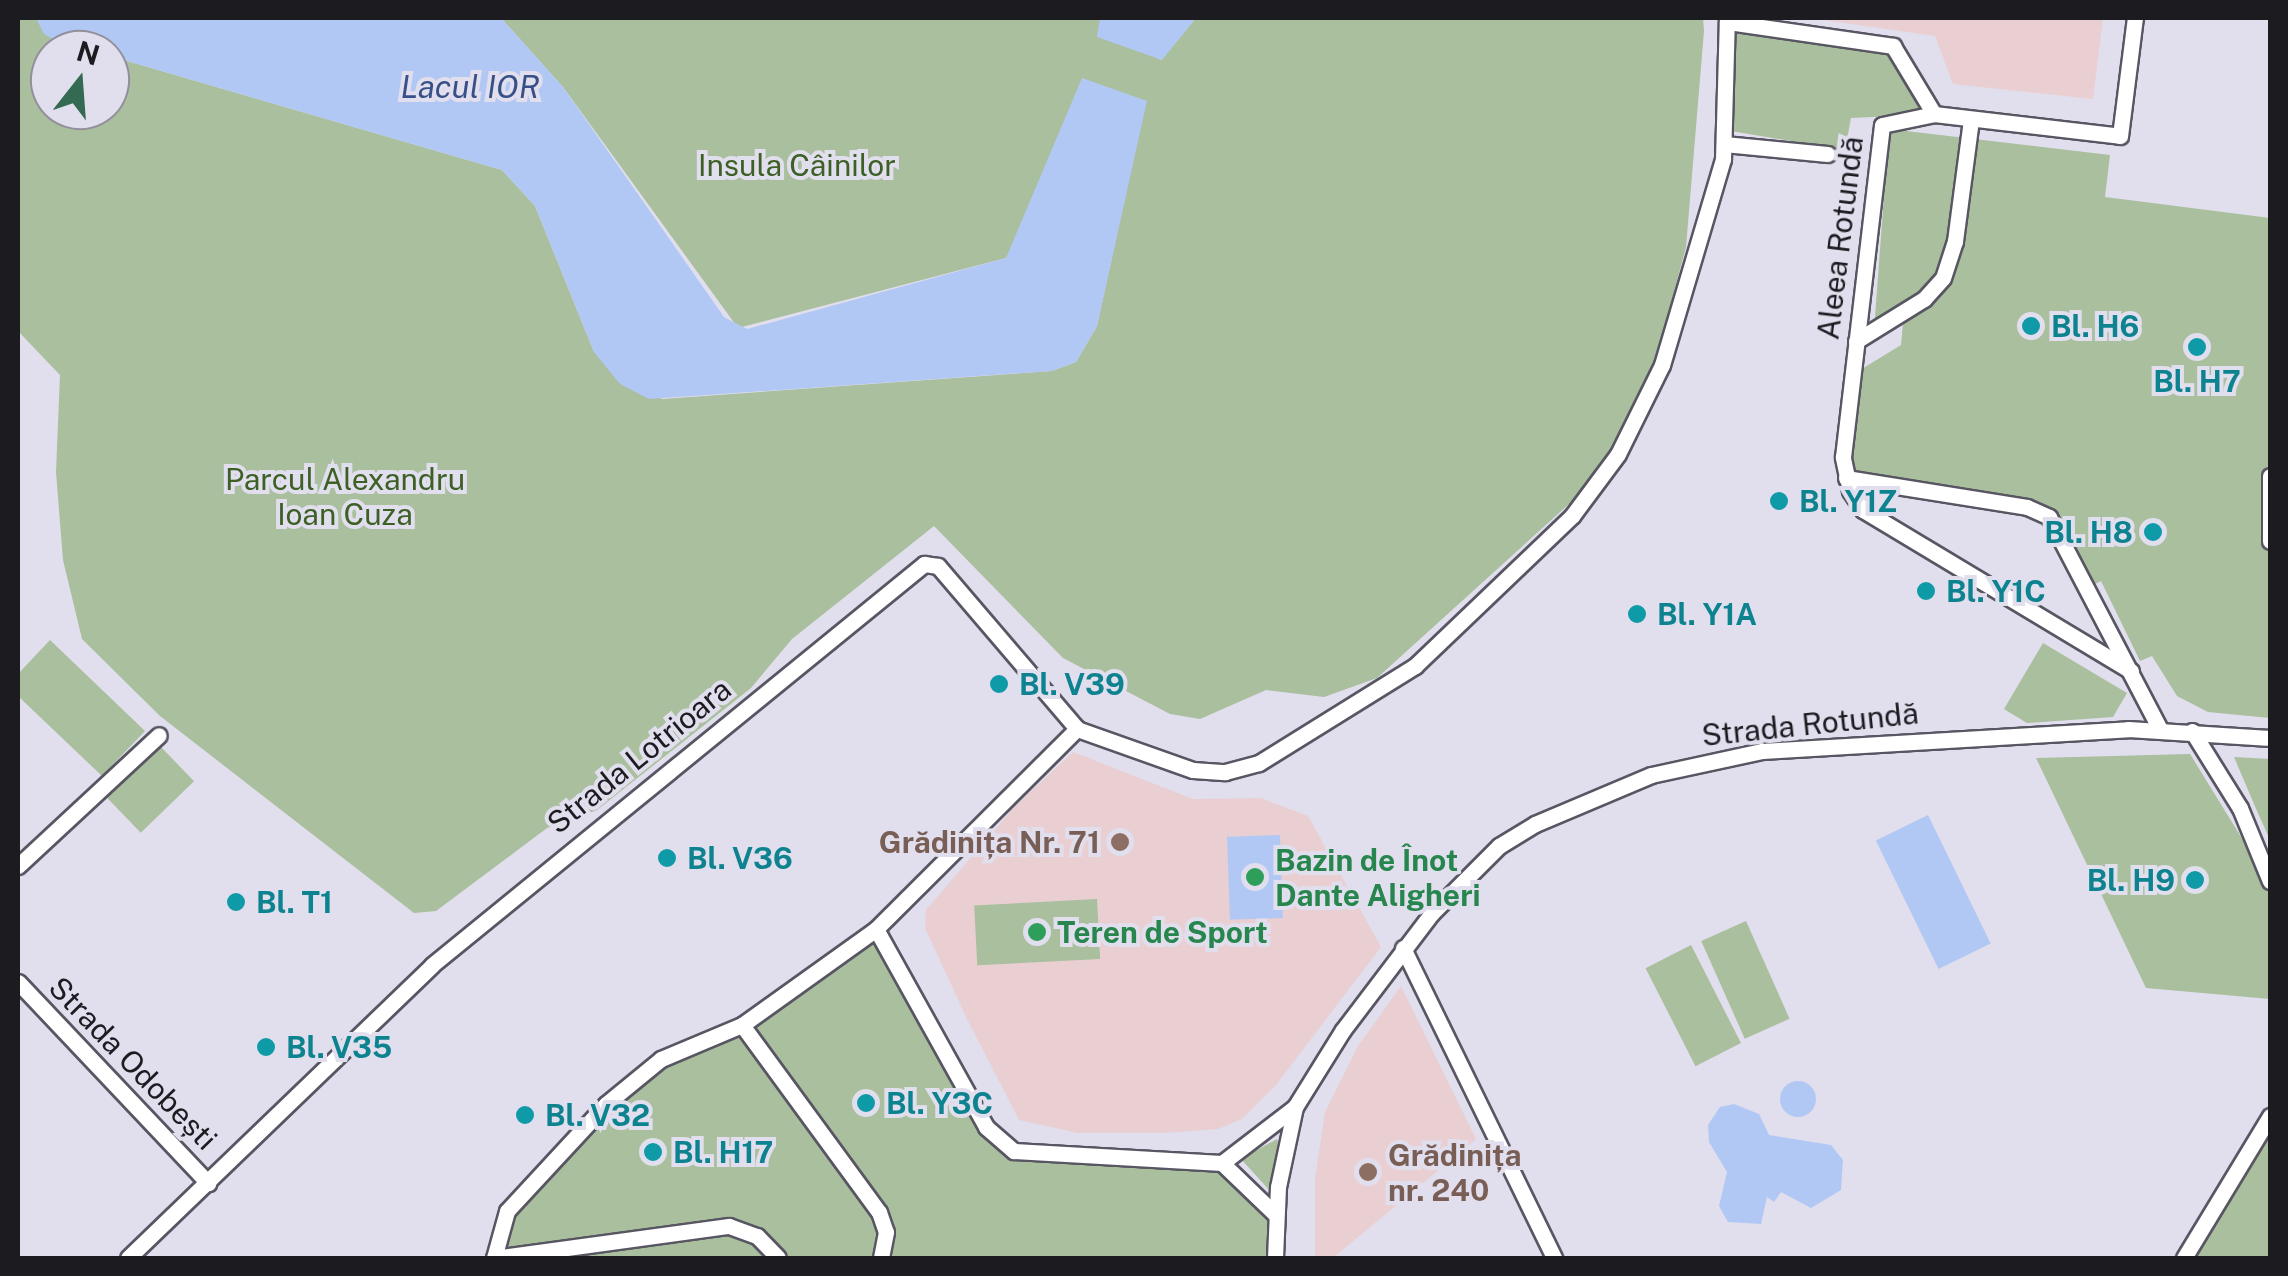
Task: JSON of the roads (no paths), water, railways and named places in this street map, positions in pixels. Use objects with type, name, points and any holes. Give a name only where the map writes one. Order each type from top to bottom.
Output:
[{"type":"street","name":"Aleea Rotundă","points":[[1846,478],[1856,341],[1882,124],[1934,114],[2120,136],[2135,18]]},
{"type":"street","points":[[1727,20],[1892,46],[1934,114]]},
{"type":"street","name":"Strada Lotrioara","points":[[128,1258],[512,895],[924,564],[938,566],[1077,729],[1176,766],[1224,772],[1260,762],[1373,697],[1498,590],[1572,516],[1618,454],[1662,364],[1724,144],[1727,20]]},
{"type":"street","points":[[1856,341],[1924,299],[1943,278],[1955,241],[1971,119]]},
{"type":"street","points":[[1724,144],[1828,154]]},
{"type":"street","points":[[2270,476],[2270,541]]},
{"type":"street","points":[[2130,671],[1873,517],[1854,501],[1846,478],[2026,507],[2049,517],[2130,671],[2160,729]]},
{"type":"street","points":[[778,1258],[757,1236],[729,1226],[494,1258],[507,1212],[606,1104],[685,1044],[742,1025],[876,929],[1077,729]]},
{"type":"street","name":"Strada Rotundă","points":[[1275,1258],[1275,1214],[1295,1107],[1403,948],[1499,846],[1570,806],[1651,774],[1762,751],[2160,729],[2270,738]]},
{"type":"street","points":[[2192,731],[2240,808],[2270,880]]},
{"type":"street","points":[[18,866],[159,735]]},
{"type":"street","points":[[876,929],[1002,1145],[1028,1155],[1222,1162],[1295,1107]]},
{"type":"street","points":[[1403,948],[1554,1258]]},
{"type":"street","name":"Strada Odobești","points":[[18,982],[208,1182]]},
{"type":"street","points":[[742,1025],[878,1212],[886,1232],[882,1258]]},
{"type":"street","points":[[2184,1258],[2270,1116]]},
{"type":"street","points":[[1222,1162],[1275,1214]]},
{"type":"water","name":"Lacul IOR","points":[[36,18],[501,18],[563,87],[724,317],[747,329],[1006,258],[1082,78],[1147,101],[1097,326],[1076,362],[1052,371],[649,399],[620,384],[594,352],[535,206],[502,170],[130,62],[130,30],[42,30]]},
{"type":"water","points":[[1100,18],[1196,18],[1162,60],[1097,37]]},
{"type":"water","points":[[1928,815],[1991,944],[1939,969],[1876,840]]},
{"type":"water","name":"Bazin de Înot Dante Aligheri","points":[[1280,835],[1283,918],[1230,920],[1227,837]]},
{"type":"water","points":[[1798,1081],[1811,1086],[1816,1099],[1811,1112],[1798,1117],[1785,1112],[1780,1099],[1785,1086]]},
{"type":"water","points":[[1734,1104],[1759,1114],[1769,1135],[1831,1145],[1843,1160],[1841,1190],[1811,1208],[1781,1192],[1774,1202],[1767,1197],[1761,1224],[1728,1222],[1719,1206],[1727,1172],[1709,1142],[1708,1125],[1720,1107]]},
{"type":"place","name":"Bl. H6","points":[[2031,326]]},
{"type":"place","name":"Bl. H7","points":[[2197,347]]},
{"type":"place","name":"Bl. Y1Z","points":[[1779,501]]},
{"type":"place","name":"Bl. H8","points":[[2153,532]]},
{"type":"place","name":"Bl. Y1C","points":[[1926,591]]},
{"type":"place","name":"Bl. Y1A","points":[[1637,614]]},
{"type":"place","name":"Bl. V39","points":[[999,684]]},
{"type":"place","name":"Grădinița Nr. 71","points":[[1120,842]]},
{"type":"place","name":"Bl. V36","points":[[667,858]]},
{"type":"place","name":"Bazin de Înot Dante Aligheri","points":[[1255,877]]},
{"type":"place","name":"Bl. H9","points":[[2195,880]]},
{"type":"place","name":"Bl. T1","points":[[236,902]]},
{"type":"place","name":"Teren de Sport","points":[[1037,932]]},
{"type":"place","name":"Bl. V35","points":[[266,1047]]},
{"type":"place","name":"Bl. Y3C","points":[[866,1103]]},
{"type":"place","name":"Bl. V32","points":[[525,1115]]},
{"type":"place","name":"Bl. H17","points":[[653,1152]]},
{"type":"place","name":"Grădinița nr. 240","points":[[1368,1172]]},
{"type":"park label","name":"Insula Câinilor","points":[[797,165]]},
{"type":"park label","name":"Parcul Alexandru Ioan Cuza","points":[[345,496]]}]
